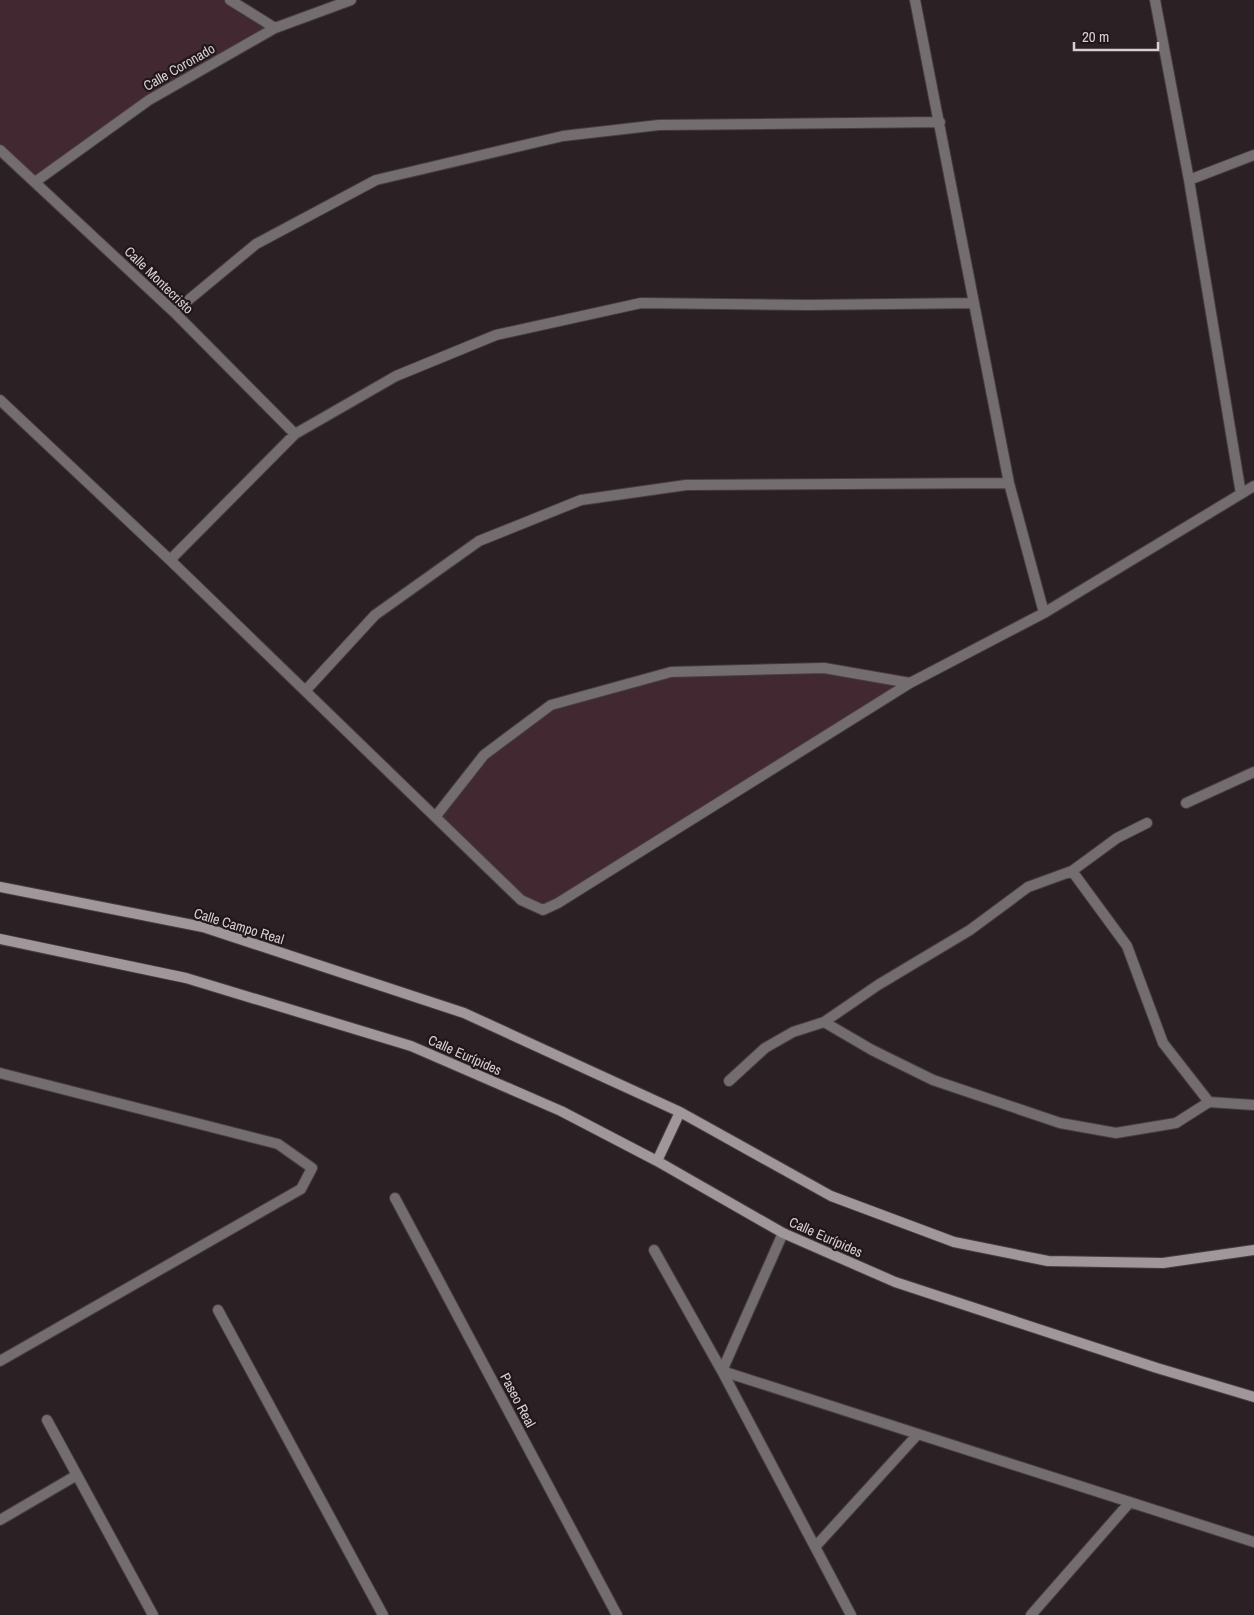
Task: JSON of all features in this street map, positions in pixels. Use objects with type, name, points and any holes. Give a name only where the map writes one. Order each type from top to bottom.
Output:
[{"type":"street","points":[[230,0],[275,28]]},
{"type":"street","name":"Calle Coronado","points":[[35,182],[148,100],[275,28],[351,0]]},
{"type":"street","points":[[916,0],[1009,483],[1044,613]]},
{"type":"street","points":[[1155,0],[1189,180],[1241,494]]},
{"type":"street","points":[[174,312],[256,244],[376,180],[563,136],[660,125],[940,122]]},
{"type":"street","name":"Calle Montecristo","points":[[0,150],[174,312],[296,434]]},
{"type":"street","points":[[1189,180],[1254,155]]},
{"type":"street","points":[[170,560],[296,434],[396,376],[496,335],[641,302],[808,305],[974,303]]},
{"type":"street","points":[[0,400],[306,690],[521,900],[543,910],[558,903],[910,683],[1044,613],[1254,486]]},
{"type":"street","points":[[306,690],[375,615],[479,541],[581,500],[686,485],[1009,483]]},
{"type":"street","points":[[436,816],[484,755],[551,705],[671,672],[824,668],[910,683]]},
{"type":"street","points":[[1186,803],[1254,772]]},
{"type":"street","points":[[730,1081],[765,1048],[793,1032],[824,1022],[878,985],[970,930],[1028,887],[1072,870],[1118,838],[1146,823]]},
{"type":"street","points":[[1072,870],[1127,946],[1162,1043],[1209,1102]]},
{"type":"street","name":"Calle Campo Real","points":[[0,886],[203,927],[464,1013],[680,1112]]},
{"type":"street","name":"Calle Eurípides","points":[[0,939],[186,978],[411,1046],[560,1111],[657,1162],[783,1233],[895,1282],[1148,1365],[1254,1397]]},
{"type":"street","points":[[824,1022],[872,1050],[933,1080],[1060,1123],[1116,1133],[1176,1123],[1209,1102],[1254,1105]]},
{"type":"street","points":[[0,1073],[278,1144],[312,1168],[301,1189],[0,1361]]},
{"type":"street","points":[[657,1162],[680,1112],[831,1196],[954,1242],[1048,1261],[1163,1263],[1254,1250]]},
{"type":"street","name":"Paseo Real","points":[[395,1198],[617,1615]]},
{"type":"street","points":[[722,1371],[783,1233]]},
{"type":"street","points":[[654,1250],[722,1371],[851,1615]]},
{"type":"street","points":[[218,1310],[383,1615]]},
{"type":"street","points":[[722,1371],[1254,1542]]},
{"type":"street","points":[[47,1420],[153,1615]]},
{"type":"street","points":[[815,1547],[918,1434]]},
{"type":"street","points":[[0,1520],[77,1475]]},
{"type":"street","points":[[1031,1615],[1130,1502]]},
{"type":"shaded area","points":[[0,0],[230,0],[275,28],[149,100],[35,182],[0,150]]},
{"type":"shaded area","points":[[824,668],[910,683],[543,910],[521,900],[436,816],[484,755],[551,705],[671,672]]}]
